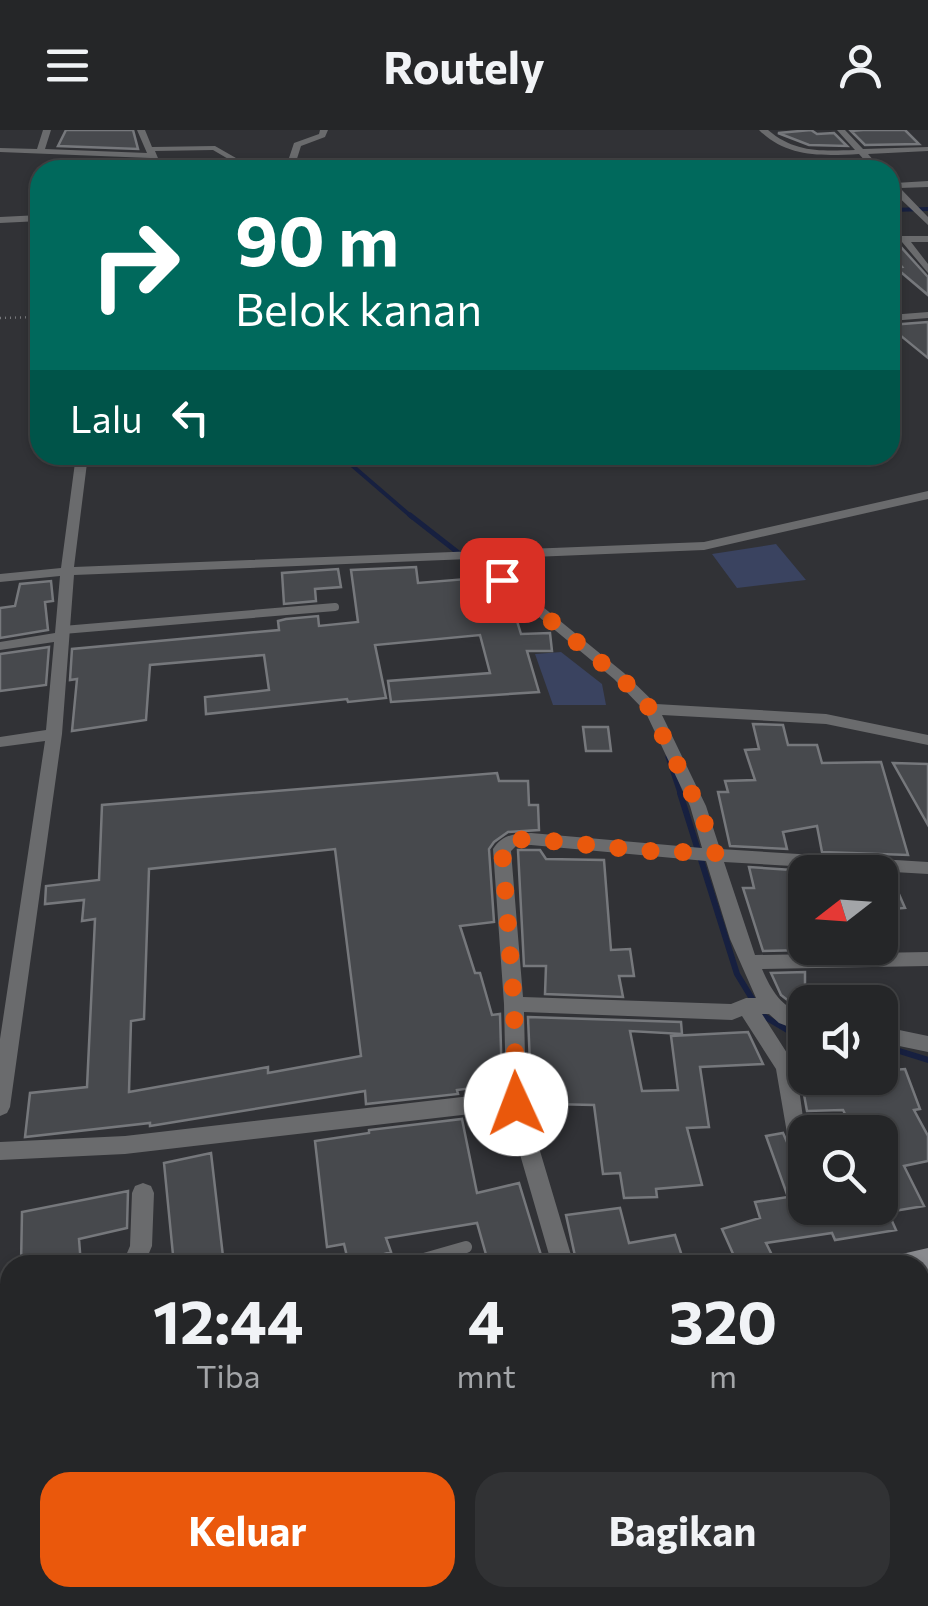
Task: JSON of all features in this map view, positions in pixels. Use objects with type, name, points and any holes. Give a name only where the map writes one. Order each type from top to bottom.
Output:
[{"type":"street","points":[[40,152],[47,130]]},
{"type":"street","points":[[141,130],[156,160]]},
{"type":"street","points":[[293,160],[297,145],[322,135],[324,130]]},
{"type":"street","points":[[763,130],[800,152],[928,148]]},
{"type":"street","points":[[842,130],[868,160]]},
{"type":"street","points":[[0,150],[152,152],[215,148],[235,160]]},
{"type":"street","points":[[900,185],[928,184]]},
{"type":"street","points":[[900,194],[925,219]]},
{"type":"street","points":[[0,220],[30,218]]},
{"type":"street","points":[[900,240],[928,239]]},
{"type":"street","points":[[906,240],[928,270]]},
{"type":"street","points":[[900,317],[928,315]]},
{"type":"street","points":[[0,1108],[54,734],[66,571],[81,465]]},
{"type":"street","points":[[0,578],[66,571],[704,546],[928,495]]},
{"type":"street","points":[[464,556],[619,676],[652,709],[698,806],[749,962],[758,1006],[786,1067],[793,1115]]},
{"type":"street","points":[[0,646],[63,633]]},
{"type":"street","points":[[652,709],[826,719],[928,740]]},
{"type":"street","points":[[0,742],[54,734]]},
{"type":"street","points":[[560,1255],[516,1104],[514,1004],[502,849],[512,840],[531,839],[928,868]]},
{"type":"street","points":[[749,962],[928,960]]},
{"type":"street","points":[[514,1004],[732,1012],[758,1006],[788,1017]]},
{"type":"street","points":[[898,1038],[928,1044]]},
{"type":"street","points":[[0,1151],[125,1145],[488,1103],[516,1104]]},
{"type":"street","points":[[137,1255],[143,1193]]},
{"type":"lane","points":[[63,633],[335,606]]},
{"type":"lane","points":[[440,1255],[466,1248]]},
{"type":"path","points":[[0,318],[30,316]]},
{"type":"shaded area","points":[[776,544],[806,580],[737,588],[712,554]]},
{"type":"shaded area","points":[[561,652],[602,684],[606,705],[553,705],[535,654]]},
{"type":"building","points":[[66,130],[133,130],[138,149],[58,146]]},
{"type":"building","points":[[811,130],[817,134],[834,133],[847,146],[809,145],[778,133]]},
{"type":"building","points":[[905,130],[919,144],[865,145],[851,131]]},
{"type":"building","points":[[900,246],[928,277],[928,295],[900,271]]},
{"type":"building","points":[[928,322],[928,358],[900,335],[900,324]]},
{"type":"building","points":[[416,567],[418,583],[479,578],[488,610],[513,608],[521,634],[550,633],[552,651],[527,651],[539,692],[391,702],[388,681],[490,673],[480,635],[375,645],[386,698],[348,702],[347,699],[206,714],[205,697],[269,690],[264,655],[150,665],[146,720],[72,731],[77,679],[70,680],[72,649],[279,630],[278,621],[286,619],[318,616],[319,626],[358,622],[351,570]]},
{"type":"building","points":[[338,569],[341,587],[315,589],[316,601],[284,604],[282,573]]},
{"type":"building","points":[[51,581],[53,601],[45,602],[48,630],[0,638],[0,608],[15,606],[20,584]]},
{"type":"building","points":[[49,647],[46,685],[0,691],[0,654]]},
{"type":"building","points":[[753,724],[783,725],[788,745],[817,745],[822,763],[881,762],[908,855],[822,852],[817,826],[783,832],[787,849],[730,846],[718,792],[728,792],[725,781],[755,780],[745,750],[759,749]]},
{"type":"building","points":[[583,727],[608,727],[611,751],[586,751]]},
{"type":"building","points":[[893,763],[928,764],[928,825]]},
{"type":"building","points":[[497,773],[499,781],[528,781],[529,805],[538,805],[539,830],[508,832],[494,842],[489,849],[494,922],[460,926],[492,1015],[500,1014],[502,1084],[457,1090],[458,1094],[366,1104],[365,1091],[150,1126],[25,1137],[30,1093],[87,1087],[95,919],[82,921],[84,900],[45,904],[46,886],[99,880],[102,805]],"holes":[[[335,849],[361,1056],[268,1073],[268,1067],[129,1092],[131,1021],[144,1019],[149,869]]]},
{"type":"building","points":[[518,850],[540,850],[546,859],[604,860],[611,950],[630,949],[634,976],[619,976],[623,997],[545,994],[546,966],[524,966]]},
{"type":"building","points":[[749,867],[788,870],[788,950],[763,951],[743,888],[754,888]]},
{"type":"building","points":[[805,972],[805,985],[788,985],[788,1001],[781,995],[771,973]]},
{"type":"building","points":[[528,1017],[681,1022],[682,1034],[630,1031],[642,1091],[678,1090],[671,1036],[748,1032],[763,1064],[700,1067],[709,1127],[687,1128],[702,1185],[656,1189],[657,1197],[624,1198],[620,1173],[603,1174],[594,1105],[550,1104],[550,1111],[532,1111]]},
{"type":"building","points":[[905,1069],[920,1109],[914,1110],[928,1136],[928,1161],[904,1166],[924,1206],[898,1210],[898,1115],[807,1111],[804,1095],[898,1095],[898,1070]]},
{"type":"building","points":[[462,1119],[477,1193],[519,1183],[541,1255],[486,1255],[477,1223],[386,1238],[391,1252],[381,1255],[347,1255],[344,1244],[327,1247],[315,1141]]},
{"type":"building","points":[[783,1133],[787,1142],[788,1197],[766,1136]]},
{"type":"building","points":[[211,1153],[223,1255],[173,1255],[164,1163]]},
{"type":"building","points":[[128,1191],[127,1228],[79,1239],[80,1255],[21,1255],[22,1212]]},
{"type":"building","points":[[788,1197],[788,1225],[894,1225],[896,1230],[835,1240],[832,1233],[766,1243],[772,1255],[734,1255],[722,1229],[760,1218],[755,1202]]},
{"type":"building","points":[[620,1208],[629,1243],[675,1235],[682,1255],[575,1255],[566,1215]]},
{"type":"waterway","points":[[900,210],[928,209]]},
{"type":"waterway","points":[[352,465],[413,518]]},
{"type":"waterway","points":[[410,515],[525,605]]},
{"type":"waterway","points":[[668,757],[680,793]]},
{"type":"waterway","points":[[680,793],[737,974],[762,1015],[788,1030]]},
{"type":"waterway","points":[[898,1051],[928,1060]]},
{"type":"route","points":[[502,580],[644,698],[698,806],[716,853],[648,851],[531,839],[512,840],[502,849],[514,1004],[516,1104]]}]
